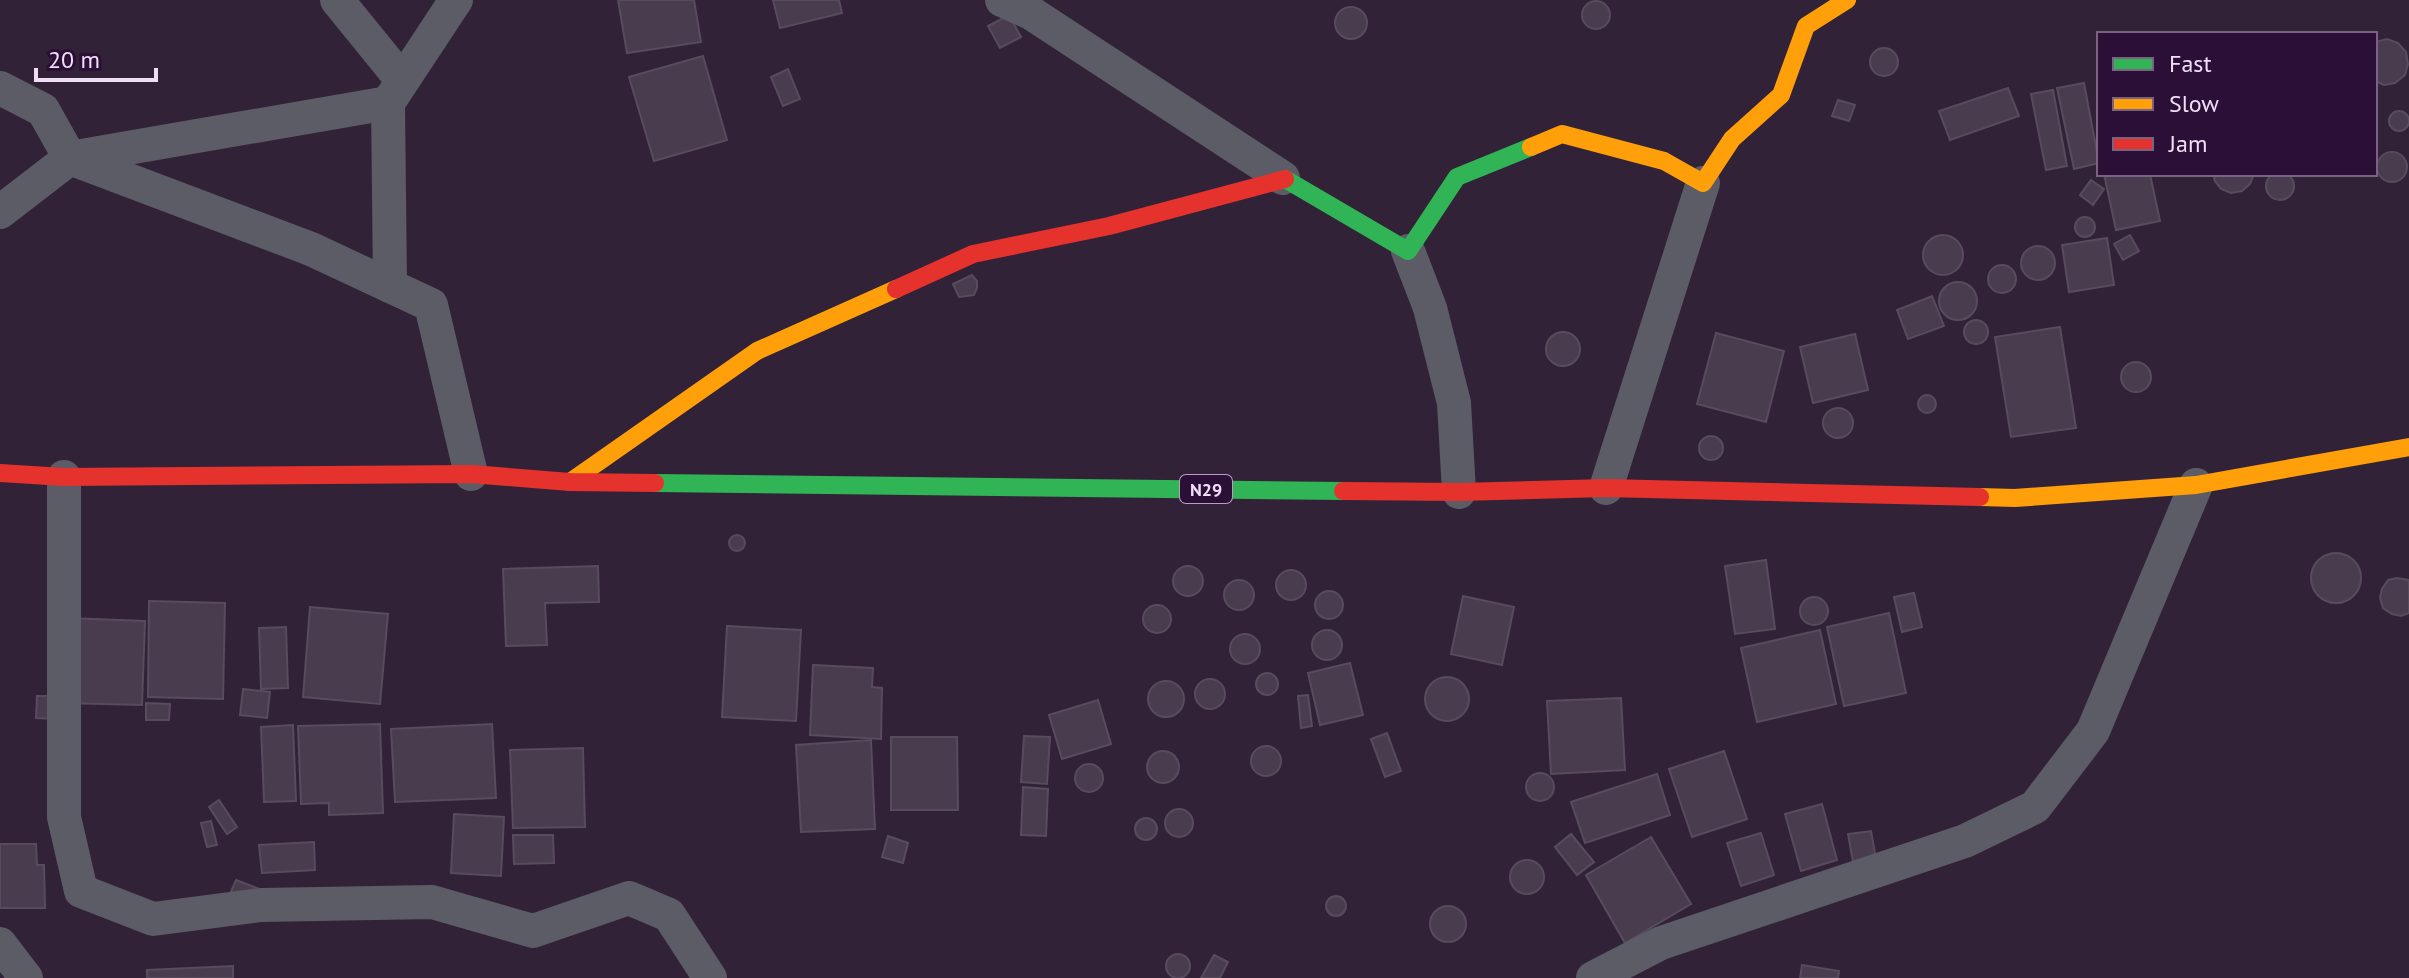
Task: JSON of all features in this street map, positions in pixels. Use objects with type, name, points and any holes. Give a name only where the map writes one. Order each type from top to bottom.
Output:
[{"type":"main road","points":[[570,482],[757,351],[973,254],[1109,226],[1283,178],[1408,251],[1457,177],[1562,134],[1664,161],[1703,183],[1732,139],[1781,95],[1806,26],[1847,0]]},
{"type":"main road","name":"N29","points":[[0,473],[64,477],[471,474],[570,482],[1459,492],[1606,488],[2015,498],[2196,485],[2409,447]]},
{"type":"street","points":[[337,0],[395,91]]},
{"type":"street","points":[[390,286],[395,91],[456,0]]},
{"type":"street","points":[[1002,0],[1031,13],[1283,178]]},
{"type":"street","points":[[0,88],[43,110],[70,158],[311,249],[431,305],[471,474]]},
{"type":"street","points":[[0,212],[70,158],[395,91]]},
{"type":"street","points":[[1606,488],[1703,183]]},
{"type":"street","points":[[1408,251],[1430,308],[1454,403],[1459,492]]},
{"type":"street","points":[[64,477],[64,817],[81,891],[153,919],[261,905],[432,902],[533,931],[629,898],[669,915],[710,978]]},
{"type":"street","points":[[1593,978],[1661,943],[1965,841],[2035,807],[2093,731],[2196,485]]},
{"type":"street","points":[[0,944],[26,978]]},
{"type":"building","points":[[618,0],[694,0],[701,42],[627,53]]},
{"type":"building","points":[[773,0],[839,0],[842,13],[780,28]]},
{"type":"building","points":[[1596,1],[1606,5],[1610,15],[1606,25],[1596,29],[1586,25],[1582,15],[1586,5]]},
{"type":"building","points":[[1351,7],[1363,11],[1367,23],[1363,35],[1351,39],[1339,35],[1335,23],[1339,11]]},
{"type":"building","points":[[1009,15],[1021,37],[1000,48],[988,26]]},
{"type":"building","points":[[2387,39],[2398,43],[2406,52],[2408,64],[2405,75],[2395,83],[2384,85],[2377,82],[2377,42]]},
{"type":"building","points":[[1884,48],[1894,52],[1898,62],[1894,72],[1884,76],[1874,72],[1870,62],[1874,52]]},
{"type":"building","points":[[703,56],[727,140],[654,161],[629,77]]},
{"type":"building","points":[[788,69],[800,99],[783,106],[771,77]]},
{"type":"building","points":[[2084,83],[2097,163],[2074,169],[2057,88]]},
{"type":"building","points":[[2008,88],[2019,116],[1950,140],[1939,111]]},
{"type":"building","points":[[2053,90],[2067,166],[2046,170],[2031,94]]},
{"type":"building","points":[[1838,100],[1855,105],[1849,121],[1832,116]]},
{"type":"building","points":[[2399,111],[2406,114],[2409,121],[2406,128],[2399,131],[2392,128],[2389,121],[2392,114]]},
{"type":"building","points":[[2392,152],[2398,153],[2406,161],[2406,173],[2398,181],[2392,182],[2386,181],[2378,173],[2377,167],[2378,161],[2386,153]]},
{"type":"building","points":[[2104,176],[2150,176],[2160,221],[2116,230]]},
{"type":"building","points":[[2214,176],[2253,176],[2242,191],[2231,193],[2221,189]]},
{"type":"building","points":[[2270,176],[2290,176],[2293,191],[2285,199],[2275,199],[2267,191]]},
{"type":"building","points":[[2091,180],[2104,189],[2093,205],[2080,195]]},
{"type":"building","points":[[2081,217],[2089,217],[2095,227],[2089,237],[2081,237],[2075,231],[2075,223]]},
{"type":"building","points":[[1943,235],[1957,241],[1963,255],[1957,269],[1943,275],[1929,269],[1923,255],[1929,241]]},
{"type":"building","points":[[2130,235],[2139,251],[2123,260],[2114,244]]},
{"type":"building","points":[[2107,238],[2114,285],[2069,292],[2062,245]]},
{"type":"building","points":[[2038,246],[2050,251],[2055,263],[2050,275],[2038,280],[2026,275],[2021,263],[2026,251]]},
{"type":"building","points":[[2002,265],[2012,269],[2016,279],[2012,289],[2002,293],[1992,289],[1988,279],[1992,269]]},
{"type":"building","points":[[972,275],[977,281],[974,295],[959,297],[953,284]]},
{"type":"building","points":[[1958,282],[1971,288],[1977,301],[1971,314],[1958,320],[1945,314],[1939,301],[1945,288]]},
{"type":"building","points":[[1932,296],[1944,326],[1908,339],[1897,310]]},
{"type":"building","points":[[1976,320],[1987,327],[1988,332],[1981,343],[1976,344],[1965,337],[1964,332],[1971,321]]},
{"type":"building","points":[[2060,327],[2076,428],[2011,437],[1995,337]]},
{"type":"building","points":[[1563,332],[1575,337],[1580,349],[1575,361],[1563,366],[1551,361],[1546,349],[1551,337]]},
{"type":"building","points":[[1716,333],[1784,351],[1766,422],[1697,404]]},
{"type":"building","points":[[1855,334],[1868,390],[1813,403],[1800,347]]},
{"type":"building","points":[[2136,362],[2146,367],[2151,377],[2146,387],[2136,392],[2126,387],[2121,377],[2126,367]]},
{"type":"building","points":[[1923,395],[1931,395],[1936,404],[1934,411],[1923,413],[1918,408],[1918,400]]},
{"type":"building","points":[[1838,408],[1848,413],[1853,423],[1848,433],[1838,438],[1828,433],[1823,423],[1828,413]]},
{"type":"building","points":[[1706,436],[1716,436],[1723,443],[1723,453],[1716,460],[1706,460],[1699,453],[1699,443]]},
{"type":"building","points":[[737,535],[745,543],[737,551],[729,543]]},
{"type":"building","points":[[2326,554],[2346,554],[2360,568],[2360,588],[2346,602],[2326,602],[2312,588],[2312,568]]},
{"type":"building","points":[[1766,560],[1775,629],[1735,634],[1725,566]]},
{"type":"building","points":[[598,566],[599,602],[545,603],[547,645],[506,646],[503,569]]},
{"type":"building","points":[[1188,566],[1198,571],[1203,581],[1198,591],[1188,596],[1178,591],[1173,581],[1178,571]]},
{"type":"building","points":[[1291,570],[1301,575],[1306,585],[1301,595],[1291,600],[1281,595],[1276,585],[1281,575]]},
{"type":"building","points":[[1239,580],[1249,585],[1254,595],[1249,605],[1239,610],[1229,605],[1224,595],[1229,585]]},
{"type":"building","points":[[2388,580],[2409,580],[2409,613],[2401,616],[2383,608],[2380,598]]},
{"type":"building","points":[[1329,591],[1339,595],[1343,605],[1339,615],[1329,619],[1319,615],[1315,605],[1319,595]]},
{"type":"building","points":[[1914,593],[1922,627],[1902,632],[1894,597]]},
{"type":"building","points":[[1463,596],[1514,607],[1502,665],[1451,654]]},
{"type":"building","points":[[1814,597],[1824,601],[1828,611],[1824,621],[1814,625],[1804,621],[1800,611],[1804,601]]},
{"type":"building","points":[[149,601],[225,603],[223,699],[148,697]]},
{"type":"building","points":[[1157,605],[1167,609],[1171,619],[1167,629],[1157,633],[1147,629],[1143,619],[1147,609]]},
{"type":"building","points":[[310,607],[388,614],[380,704],[303,697]]},
{"type":"building","points":[[1889,613],[1906,693],[1844,706],[1827,627]]},
{"type":"building","points":[[67,618],[145,621],[142,705],[65,703]]},
{"type":"building","points":[[727,626],[801,630],[796,721],[722,717]]},
{"type":"building","points":[[286,627],[288,688],[261,689],[259,628]]},
{"type":"building","points":[[1327,630],[1338,634],[1342,645],[1338,656],[1327,660],[1316,656],[1312,645],[1316,634]]},
{"type":"building","points":[[1820,630],[1836,704],[1757,722],[1741,648]]},
{"type":"building","points":[[1245,634],[1251,635],[1259,643],[1259,655],[1251,663],[1245,664],[1239,663],[1231,655],[1230,649],[1231,643],[1239,635]]},
{"type":"building","points":[[1350,663],[1363,715],[1320,725],[1308,673]]},
{"type":"building","points":[[813,665],[873,668],[872,687],[882,688],[881,739],[810,735]]},
{"type":"building","points":[[1267,673],[1275,676],[1278,684],[1275,692],[1267,695],[1259,692],[1256,684],[1259,676]]},
{"type":"building","points":[[1447,677],[1463,683],[1469,699],[1463,715],[1447,721],[1431,715],[1425,699],[1431,683]]},
{"type":"building","points":[[1210,679],[1220,684],[1225,694],[1220,704],[1210,709],[1200,704],[1195,694],[1200,684]]},
{"type":"building","points":[[1166,681],[1179,686],[1184,699],[1179,712],[1166,717],[1153,712],[1148,699],[1153,686]]},
{"type":"building","points":[[243,689],[270,692],[267,718],[240,715]]},
{"type":"building","points":[[1308,695],[1312,726],[1301,728],[1298,696]]},
{"type":"building","points":[[37,696],[59,696],[59,719],[36,718]]},
{"type":"building","points":[[1621,698],[1625,770],[1551,774],[1547,701]]},
{"type":"building","points":[[1098,700],[1111,744],[1062,759],[1049,715]]},
{"type":"building","points":[[146,703],[170,704],[169,720],[146,720]]},
{"type":"building","points":[[380,724],[383,813],[329,815],[329,803],[301,804],[298,726]]},
{"type":"building","points":[[492,724],[496,798],[395,802],[391,729]]},
{"type":"building","points":[[293,725],[296,801],[264,802],[261,727]]},
{"type":"building","points":[[1387,733],[1401,771],[1385,777],[1371,739]]},
{"type":"building","points":[[1024,736],[1050,737],[1047,784],[1021,782]]},
{"type":"building","points":[[891,737],[957,737],[958,810],[891,810]]},
{"type":"building","points":[[871,740],[875,829],[801,832],[796,745]]},
{"type":"building","points":[[1266,746],[1272,747],[1280,755],[1280,767],[1272,775],[1266,776],[1260,775],[1252,767],[1251,761],[1252,755],[1260,747]]},
{"type":"building","points":[[583,748],[585,827],[513,828],[510,750]]},
{"type":"building","points":[[1163,751],[1174,756],[1179,767],[1174,778],[1163,783],[1152,778],[1147,767],[1152,756]]},
{"type":"building","points":[[1724,751],[1747,819],[1692,837],[1669,769]]},
{"type":"building","points":[[1089,764],[1099,768],[1103,778],[1099,788],[1089,792],[1079,788],[1075,778],[1079,768]]},
{"type":"building","points":[[1540,773],[1550,777],[1554,787],[1550,797],[1540,801],[1530,797],[1526,787],[1530,777]]},
{"type":"building","points":[[1657,774],[1670,815],[1585,843],[1571,802]]},
{"type":"building","points":[[1023,787],[1048,789],[1046,836],[1021,835]]},
{"type":"building","points":[[219,800],[237,827],[227,834],[209,807]]},
{"type":"building","points":[[1822,804],[1837,860],[1801,871],[1785,814]]},
{"type":"building","points":[[1179,809],[1189,813],[1193,823],[1189,833],[1179,837],[1169,833],[1165,823],[1169,813]]},
{"type":"building","points":[[454,814],[504,817],[501,876],[451,873]]},
{"type":"building","points":[[1142,818],[1150,818],[1157,829],[1150,840],[1142,840],[1135,833],[1135,825]]},
{"type":"building","points":[[211,821],[217,845],[207,847],[201,823]]},
{"type":"building","points":[[1871,831],[1876,859],[1853,862],[1848,834]]},
{"type":"building","points":[[1761,833],[1774,875],[1741,886],[1727,843]]},
{"type":"building","points":[[1571,834],[1594,862],[1577,875],[1555,847]]},
{"type":"building","points":[[513,835],[553,835],[554,863],[514,864]]},
{"type":"building","points":[[888,836],[908,843],[903,863],[882,857]]},
{"type":"building","points":[[1651,837],[1691,904],[1625,943],[1586,875]]},
{"type":"building","points":[[314,842],[315,870],[262,873],[259,845]]},
{"type":"building","points":[[0,844],[36,844],[37,865],[44,865],[45,908],[0,908]]},
{"type":"building","points":[[1527,860],[1539,865],[1544,877],[1539,889],[1527,894],[1515,889],[1510,877],[1515,865]]},
{"type":"building","points":[[236,880],[262,890],[230,894]]},
{"type":"building","points":[[1336,896],[1343,899],[1346,906],[1343,913],[1336,916],[1329,913],[1326,906],[1329,899]]},
{"type":"building","points":[[1448,906],[1460,912],[1466,924],[1460,936],[1448,942],[1436,936],[1430,924],[1436,912]]},
{"type":"building","points":[[1178,954],[1187,957],[1190,966],[1187,975],[1178,978],[1169,975],[1166,966],[1169,957]]},
{"type":"building","points":[[1214,955],[1228,962],[1220,978],[1201,978]]},
{"type":"building","points":[[1802,965],[1839,971],[1838,978],[1800,978]]},
{"type":"building","points":[[233,966],[233,978],[147,978],[147,970]]},
{"type":"traffic: fast","points":[[1285,179],[1408,251],[1457,177],[1531,147]]},
{"type":"traffic: fast","points":[[655,483],[1343,491]]},
{"type":"traffic: slow","points":[[1531,147],[1562,134],[1664,161],[1703,183],[1732,139],[1781,95],[1806,26],[1847,0]]},
{"type":"traffic: slow","points":[[570,482],[757,351],[896,289]]},
{"type":"traffic: slow","points":[[1980,497],[2015,498],[2196,485],[2409,447]]},
{"type":"traffic: jam","points":[[896,289],[973,254],[1109,226],[1285,179]]},
{"type":"traffic: jam","points":[[0,473],[64,477],[471,474],[570,482],[655,483]]},
{"type":"traffic: jam","points":[[1343,491],[1606,488],[1980,497]]}]
